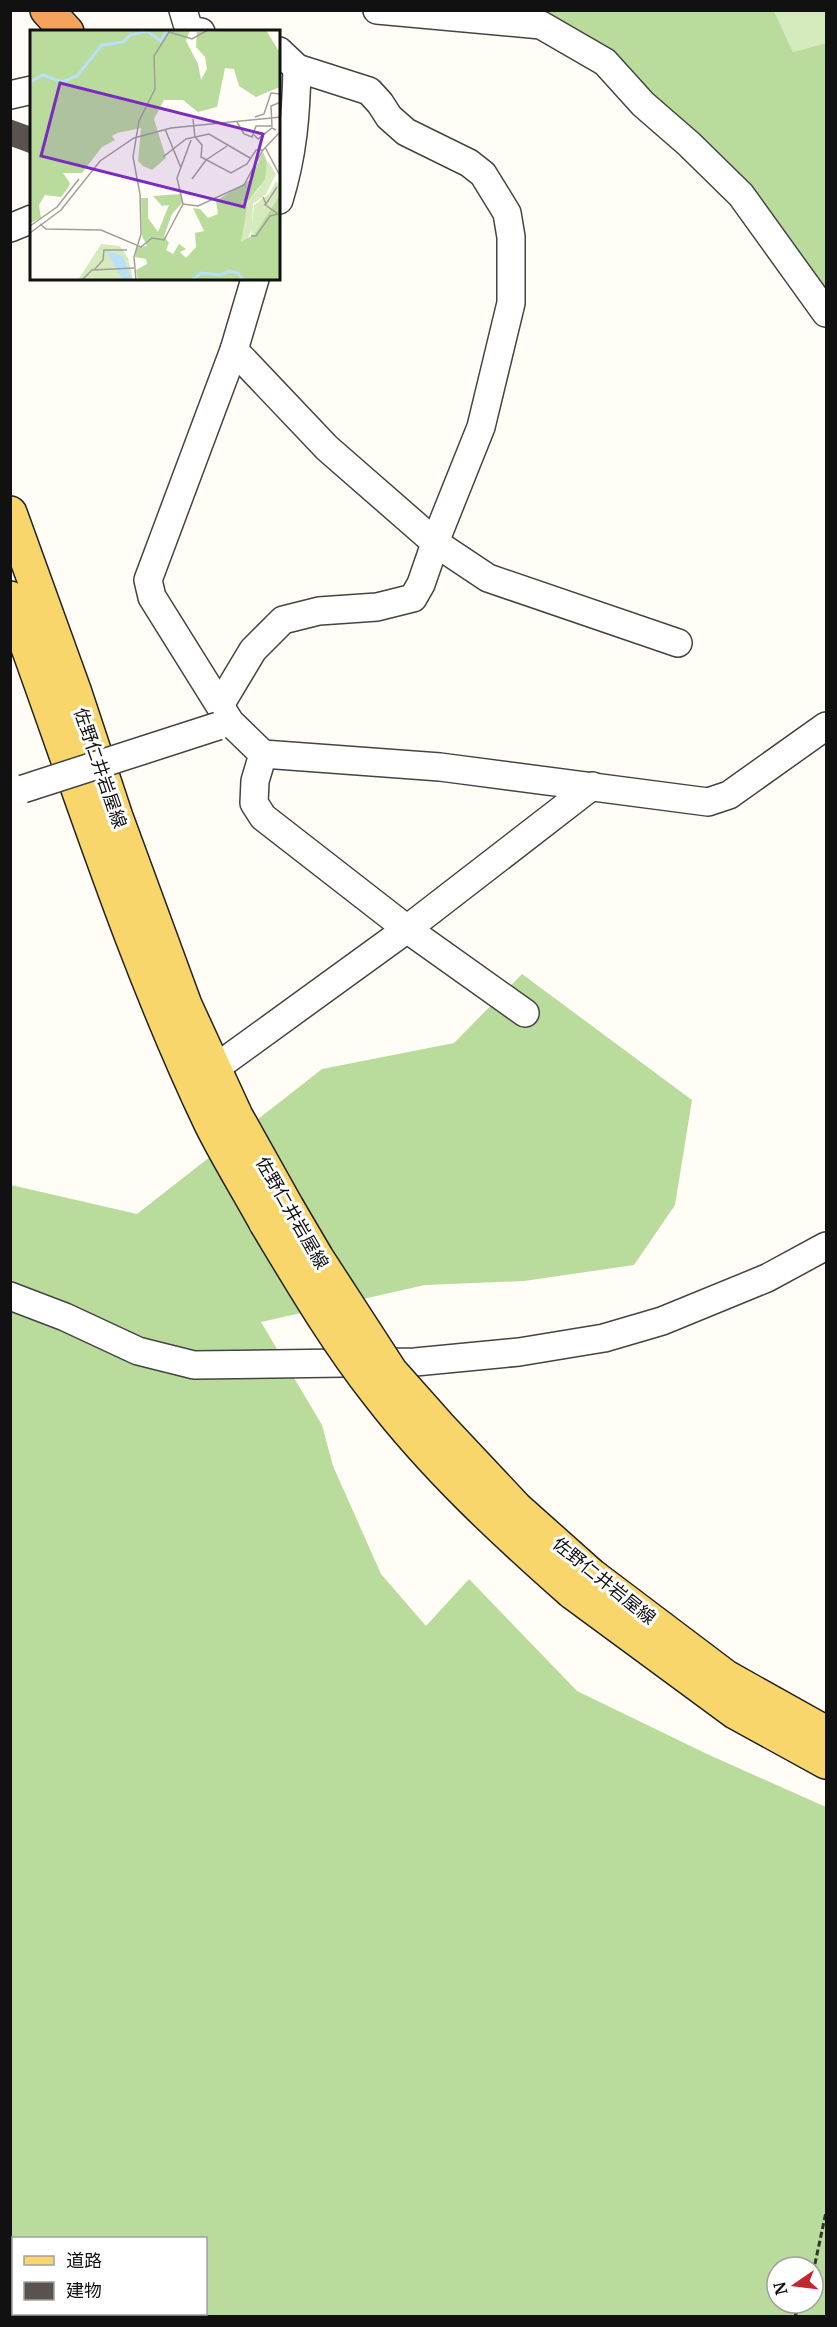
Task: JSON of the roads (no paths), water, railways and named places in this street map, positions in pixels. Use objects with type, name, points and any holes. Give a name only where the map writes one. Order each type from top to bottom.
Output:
[{"type":"highway","points":[[47,10],[65,30]]},
{"type":"main road","name":"佐野仁井岩屋線","points":[[10,513],[74,690],[116,817],[185,1005],[325,1321],[377,1394],[437,1465],[512,1538],[726,1677],[826,1733]]},
{"type":"main road","name":"佐野仁井岩屋線","points":[[10,598],[99,850],[175,1043],[212,1125],[277,1215]]},
{"type":"main road","name":"佐野仁井岩屋線","points":[[582,1584],[735,1712],[826,1762]]},
{"type":"street","points":[[183,10],[189,30]]},
{"type":"street","points":[[377,10],[541,25],[605,62],[643,104],[689,144],[741,195],[826,313]]},
{"type":"street","points":[[23,789],[223,718],[254,650],[283,620],[319,611],[377,607],[413,598],[421,584],[481,427],[512,303],[511,237],[507,213],[483,174],[469,163],[406,132],[389,117],[369,91],[288,59],[296,118],[288,171],[280,197]]},
{"type":"street","points":[[10,95],[30,90]]},
{"type":"street","points":[[10,228],[30,220]]},
{"type":"street","points":[[255,280],[234,350],[148,580],[152,597],[223,718],[263,754],[440,767],[708,802],[729,795],[826,726]]},
{"type":"street","points":[[234,350],[327,448],[437,544],[488,578],[678,643]]},
{"type":"street","points":[[263,754],[255,781],[254,803],[263,817],[407,929],[525,1013]]},
{"type":"street","points":[[214,1069],[407,929],[592,786]]},
{"type":"street","points":[[10,1296],[65,1317],[138,1351],[194,1365],[415,1362],[519,1352],[603,1338],[662,1321],[767,1278],[826,1246]]}]
